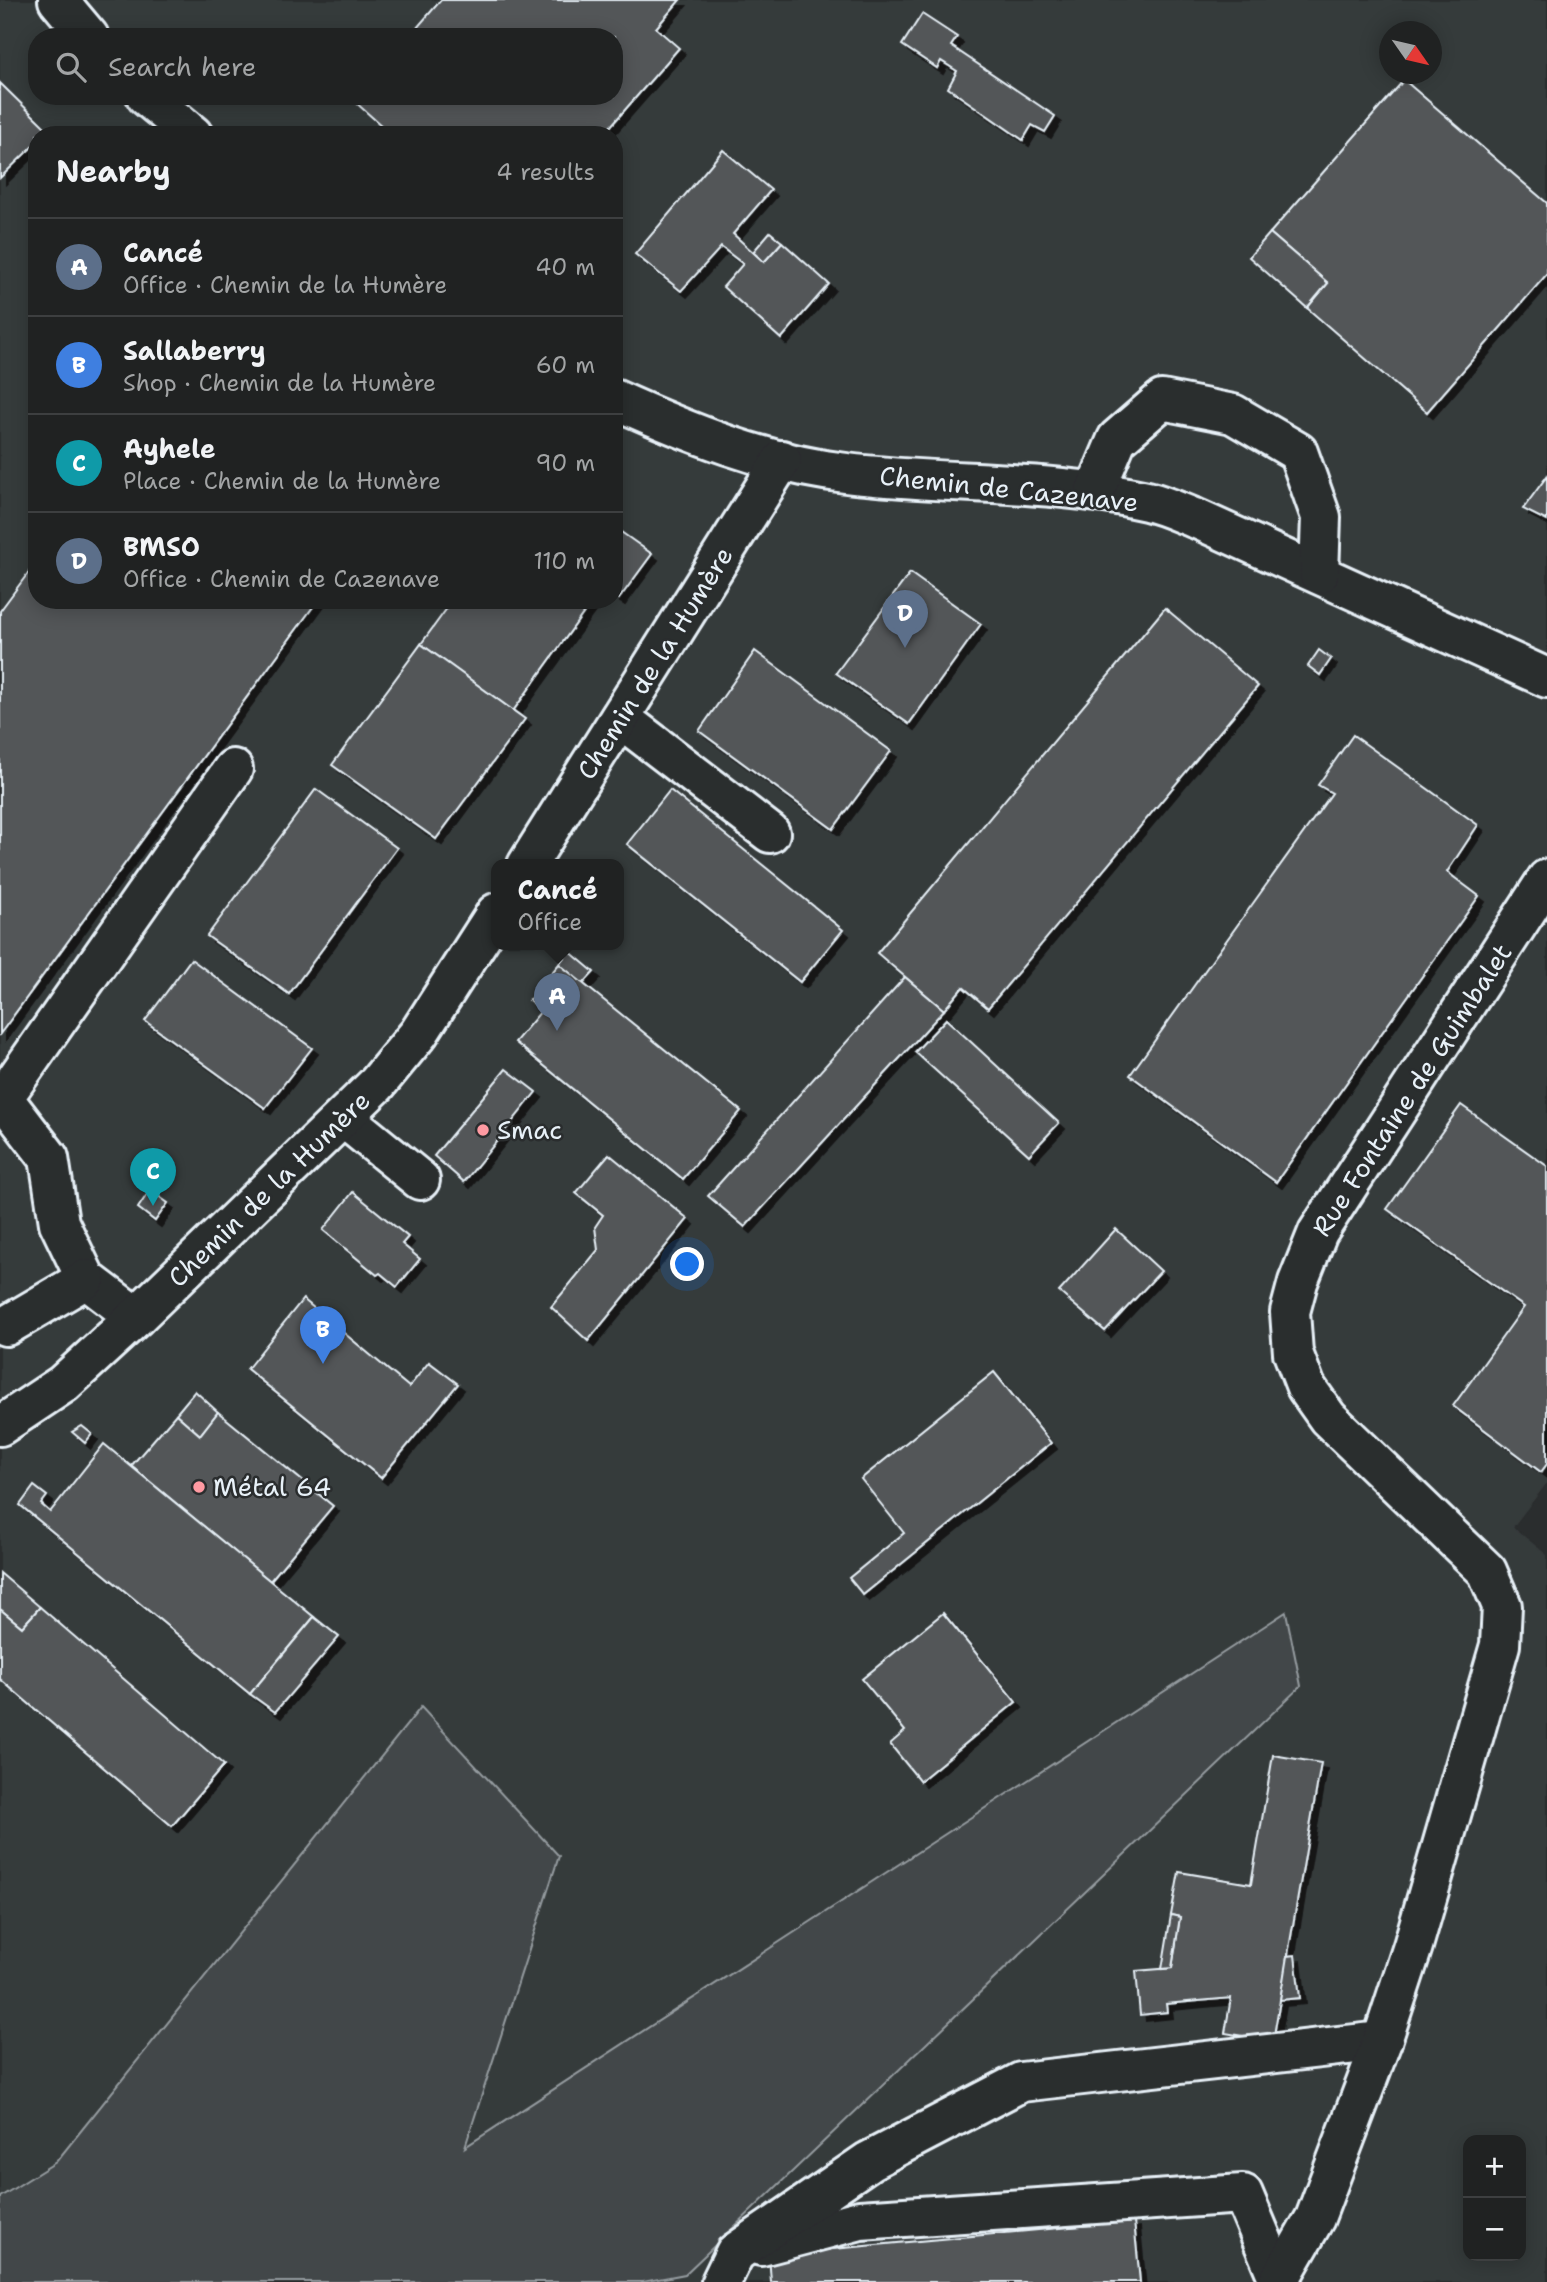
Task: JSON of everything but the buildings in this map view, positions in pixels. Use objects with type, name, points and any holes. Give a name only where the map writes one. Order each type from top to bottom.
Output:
[{"type":"street","points":[[58,0],[81,28]]},
{"type":"street","points":[[157,105],[181,126]]},
{"type":"street","points":[[1095,491],[1117,439],[1162,400],[1233,414],[1298,452],[1321,517],[1319,574]]},
{"type":"street","name":"Chemin de Cazenave","points":[[623,403],[713,440],[782,460],[845,473],[1095,491],[1149,502],[1197,519],[1547,678]]},
{"type":"street","name":"Chemin de la Humère","points":[[531,859],[782,460]]},
{"type":"street","points":[[620,718],[770,833]]},
{"type":"street","points":[[136,1317],[86,1279],[58,1223],[49,1157],[3,1098],[233,769]]},
{"type":"street","name":"Rue Fontaine de Guimbalet","points":[[1382,2040],[1413,1946],[1500,1645],[1502,1606],[1487,1571],[1328,1418],[1306,1387],[1293,1353],[1290,1312],[1298,1282],[1318,1232],[1547,879]]},
{"type":"street","name":"Chemin de la Humère","points":[[0,1426],[63,1384],[344,1118],[377,1084],[419,1033],[491,921]]},
{"type":"street","points":[[344,1118],[420,1180]]},
{"type":"street","points":[[6,1326],[86,1279]]},
{"type":"street","points":[[728,2268],[869,2161],[1021,2082],[1382,2040],[1315,2218],[1279,2281]]},
{"type":"street","points":[[728,2268],[860,2220],[1242,2194],[1279,2281]]},
{"type":"shaded area","points":[[0,0],[1547,0],[1547,1483],[1513,1527],[1547,1555],[1547,2282],[643,2282],[685,2274],[1301,1686],[1286,1612],[464,2148],[559,1856],[0,2196]]},
{"type":"shaded area","points":[[1286,1612],[1301,1686],[685,2274],[643,2282],[0,2282],[0,2197],[56,2162],[421,1707],[559,1856],[465,2147]]},
{"type":"place","name":"BMSO","points":[[905,648]]},
{"type":"place","name":"Cancé","points":[[557,1031]]},
{"type":"place","name":"Smac","points":[[483,1130]]},
{"type":"place","name":"Ayhele","points":[[153,1206]]},
{"type":"place","name":"Sallaberry","points":[[323,1364]]},
{"type":"place","name":"Métal 64","points":[[199,1487]]}]
